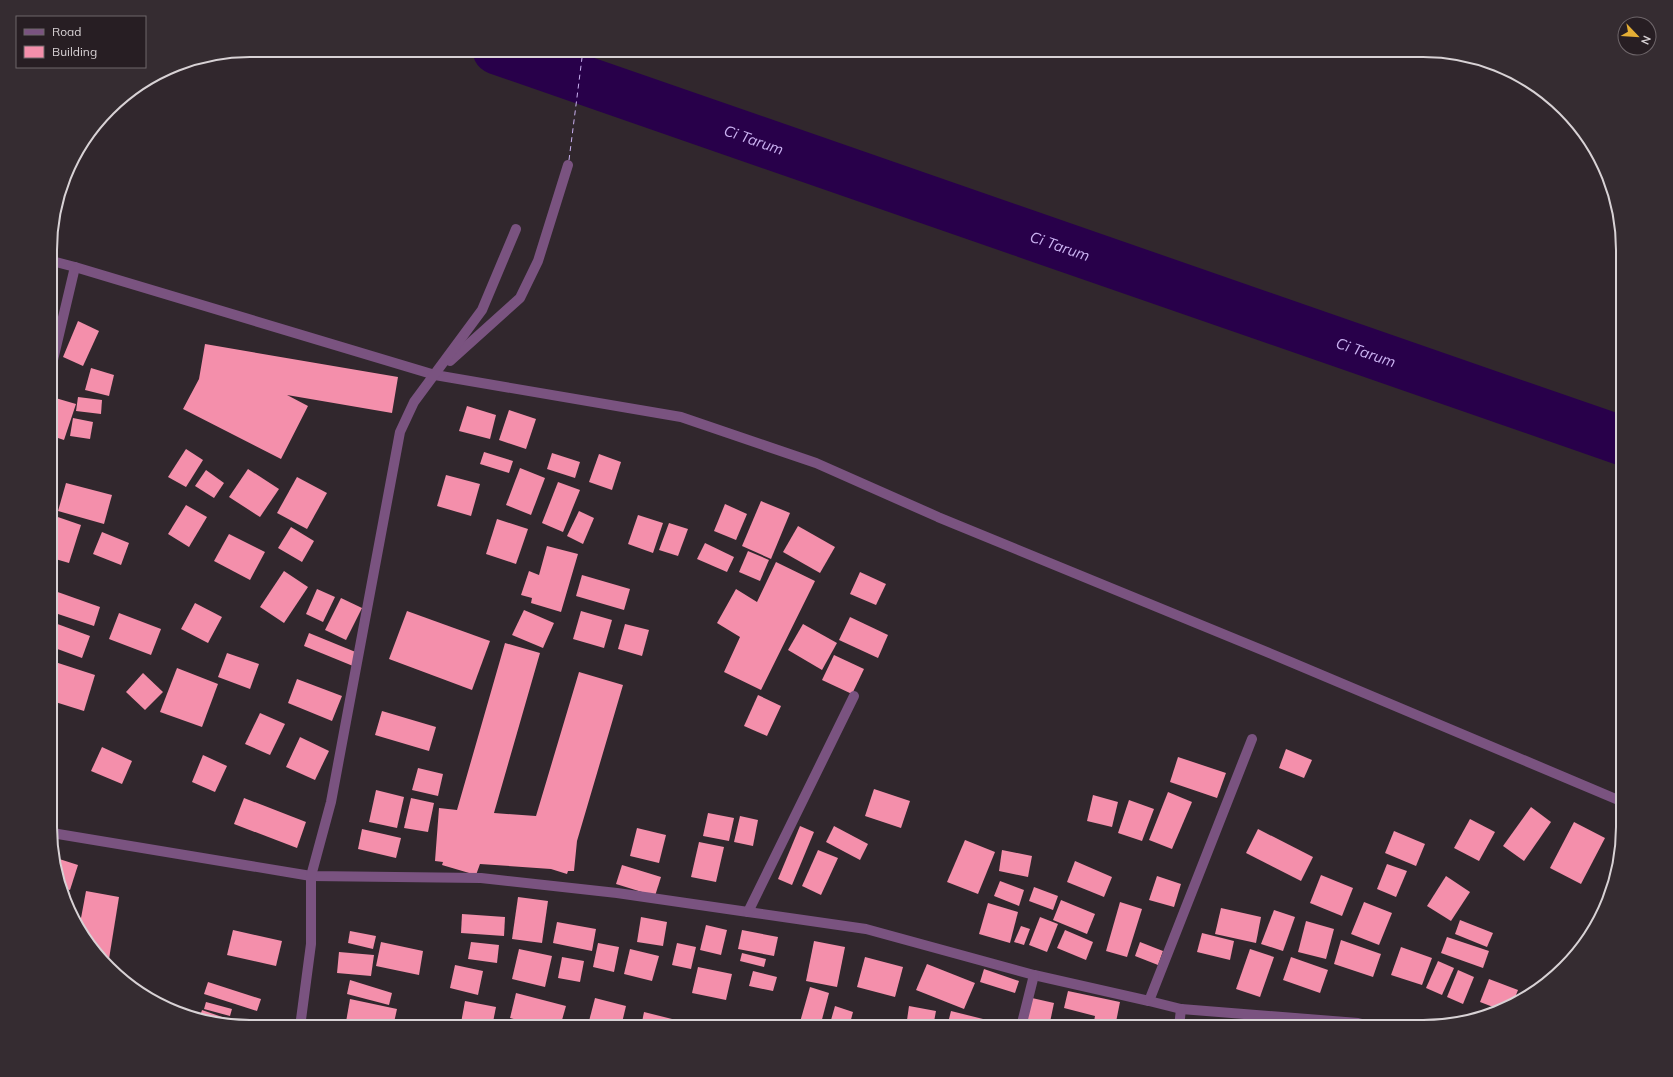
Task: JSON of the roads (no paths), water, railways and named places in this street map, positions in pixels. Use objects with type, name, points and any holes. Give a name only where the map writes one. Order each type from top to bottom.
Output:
[{"type":"street","points":[[435,375],[520,298],[538,262],[568,165]]},
{"type":"street","points":[[301,1020],[311,944],[311,876],[331,802],[400,432],[414,402],[482,310],[516,229]]},
{"type":"street","points":[[57,262],[435,375],[681,417],[816,463],[938,517],[1290,662],[1616,799]]},
{"type":"street","points":[[57,342],[74,267]]},
{"type":"street","points":[[748,912],[854,696]]},
{"type":"street","points":[[1149,1001],[1252,739]]},
{"type":"street","points":[[57,834],[311,876],[481,878],[617,893],[866,929],[1034,975],[1181,1009],[1320,1020]]},
{"type":"street","points":[[1024,1020],[1034,975]]},
{"type":"street","points":[[1180,1020],[1181,1009]]},
{"type":"waterway","name":"Ci Tarum","points":[[517,57],[1616,439]]}]
